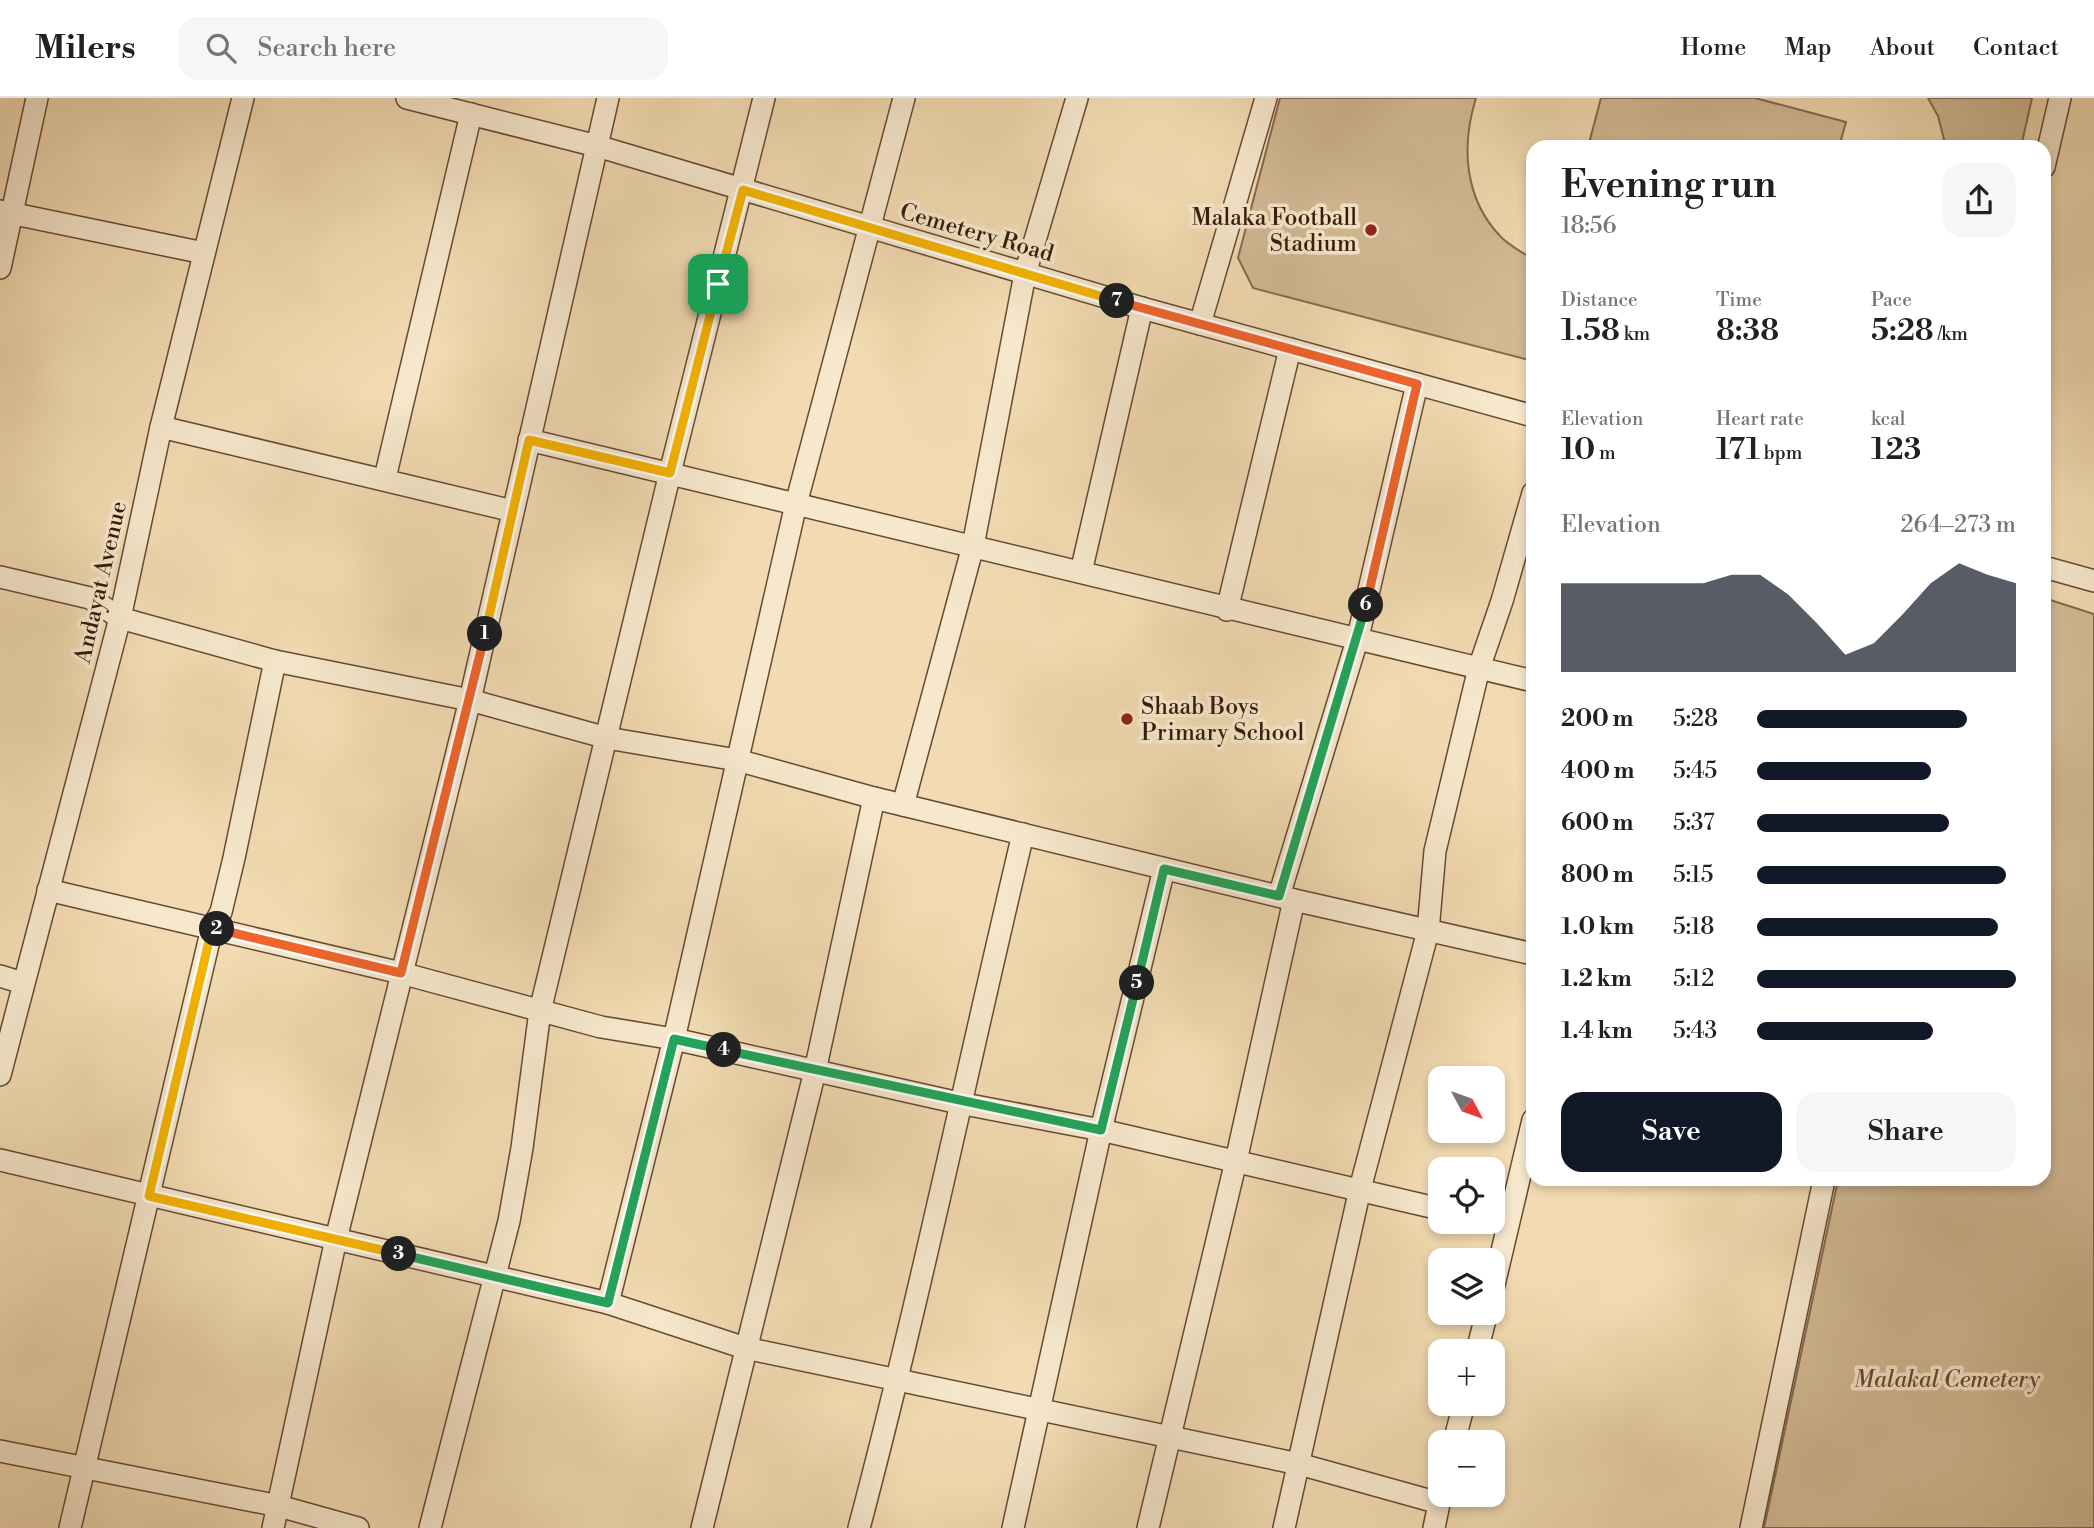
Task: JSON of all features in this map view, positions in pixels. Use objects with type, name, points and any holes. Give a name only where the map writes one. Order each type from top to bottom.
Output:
[{"type":"street","points":[[0,268],[5,211],[37,98]]},
{"type":"street","name":"Andayat Avenue","points":[[0,1075],[120,618],[161,427],[243,98]]},
{"type":"street","name":"Cemetery Road","points":[[407,98],[449,103],[471,114],[597,146],[1025,274],[1526,414]]},
{"type":"street","points":[[274,1528],[336,1239],[470,700],[608,98]]},
{"type":"street","points":[[430,1528],[497,1276],[523,1148],[540,1011],[764,98]]},
{"type":"street","points":[[608,1303],[674,1039],[796,504],[904,98]]},
{"type":"street","points":[[903,804],[974,547],[1025,274],[1077,98]]},
{"type":"street","points":[[1200,324],[1266,98]]},
{"type":"street","points":[[2050,140],[2060,98]]},
{"type":"street","points":[[385,478],[471,114]]},
{"type":"street","points":[[5,211],[204,253]]},
{"type":"street","points":[[1081,572],[1142,307]]},
{"type":"street","points":[[1227,610],[1290,349]]},
{"type":"street","points":[[1148,1528],[1236,1161],[1286,898],[1358,637],[1417,384]]},
{"type":"street","points":[[161,427],[385,478],[513,511]]},
{"type":"street","points":[[529,440],[1081,572],[1227,610],[1358,637],[1526,679]]},
{"type":"street","points":[[1284,1528],[1360,1189],[1428,931],[1435,851],[1479,668],[1526,517]]},
{"type":"street","points":[[2051,569],[2094,581]]},
{"type":"street","points":[[0,577],[90,598],[120,618],[275,661],[470,700],[607,738],[737,761],[874,798],[1164,869],[1526,952]]},
{"type":"street","points":[[70,1528],[212,928],[221,912],[275,661]]},
{"type":"street","points":[[702,1528],[815,1071],[874,798]]},
{"type":"street","points":[[859,1528],[898,1380],[959,1102],[1023,834]]},
{"type":"street","points":[[1013,1528],[1101,1130],[1164,869]]},
{"type":"street","points":[[48,890],[401,973],[601,1027],[674,1039],[959,1102],[1101,1130],[1428,1206]]},
{"type":"street","points":[[0,976],[23,983]]},
{"type":"street","points":[[1505,1208],[1526,1142]]},
{"type":"street","points":[[0,1160],[608,1303],[745,1348],[1299,1464],[1428,1496]]},
{"type":"street","points":[[1751,1528],[1823,1186]]},
{"type":"street","points":[[0,1451],[279,1506],[358,1528]]},
{"type":"street","points":[[1434,1528],[1438,1507]]},
{"type":"green space","name":"Malaka Football Stadium","points":[[1280,98],[1476,98],[1468,135],[1469,171],[1479,206],[1489,222],[1505,240],[1526,255],[1526,359],[1253,288],[1238,258]]},
{"type":"green space","points":[[1601,98],[1755,98],[1846,122],[1841,140],[1590,140]]},
{"type":"green space","points":[[1928,98],[2032,98],[2023,140],[1944,140],[1938,116]]},
{"type":"green space","name":"Malakal Cemetery","points":[[2051,600],[2094,614],[2094,1528],[1764,1528],[1837,1186],[2051,1186]]},
{"type":"place","name":"Malaka Football Stadium","points":[[1371,230]]},
{"type":"place","name":"Shaab Boys Primary School","points":[[1127,719]]},
{"type":"route","points":[[743,190],[1417,384],[1358,637],[1279,896],[1164,869],[1101,1130],[959,1102],[674,1039],[608,1303],[149,1196],[212,928],[401,973],[470,700],[529,440],[670,473],[718,284],[743,190]]}]
